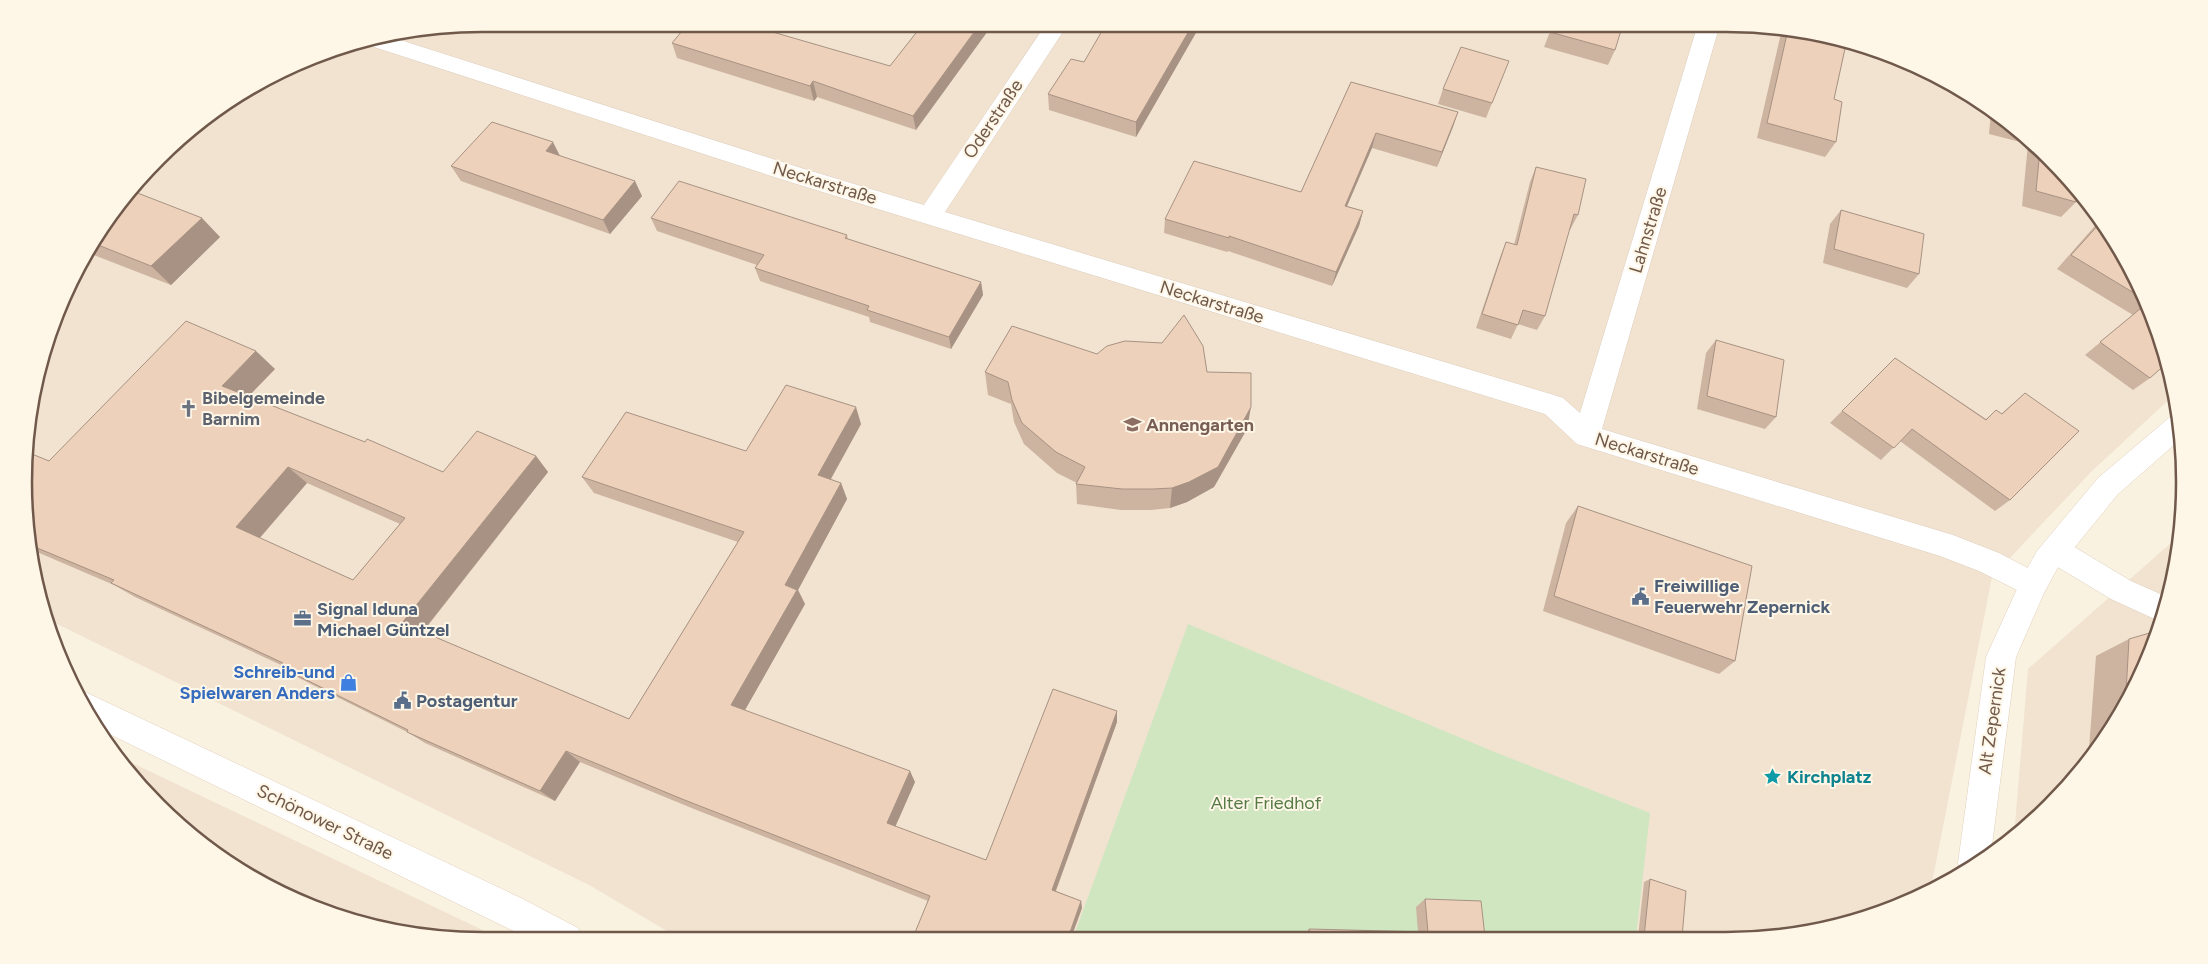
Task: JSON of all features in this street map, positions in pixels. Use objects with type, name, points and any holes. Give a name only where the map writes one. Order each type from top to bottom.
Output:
[{"type":"street","name":"Oderstraße","points":[[930,215],[1052,32]]},
{"type":"street","name":"Lahnstraße","points":[[1587,436],[1707,32]]},
{"type":"street","name":"Neckarstraße","points":[[386,43],[795,175],[1554,406],[1587,436],[1943,544],[1989,562],[2033,585]]},
{"type":"street","name":"Alt Zepernick","points":[[1975,857],[2001,657],[2033,585],[2047,560],[2108,486],[2173,430]]},
{"type":"street","points":[[2056,551],[2129,594],[2157,607]]},
{"type":"street","name":"Schönower Straße","points":[[96,712],[550,932]]},
{"type":"shaded area","points":[[482,32],[1726,32],[1785,36],[1842,48],[1898,67],[1951,93],[2000,125],[2044,164],[2083,208],[2100,232],[2129,283],[2152,338],[2168,400],[2092,471],[1992,577],[1932,881],[1870,908],[1814,923],[1785,928],[1726,932],[669,932],[591,886],[55,623],[41,570],[36,541],[32,482],[33,453],[41,394],[48,366],[56,338],[79,283],[108,232],[125,208],[164,164],[186,144],[208,125],[257,93],[283,79],[338,56],[394,41],[423,36]]},
{"type":"shaded area","points":[[2172,542],[2167,570],[2152,626],[2129,681],[2115,707],[2083,756],[2044,800],[2015,826],[2028,669]]},
{"type":"shaded area","points":[[130,762],[487,932],[453,931],[394,923],[338,908],[283,885],[232,856],[208,839],[164,800]]},
{"type":"green space","name":"Alter Friedhof","points":[[1188,624],[1497,753],[1650,813],[1637,932],[1075,932]]},
{"type":"building","points":[[681,32],[773,32],[890,66],[917,32],[974,32],[913,116],[813,81],[810,86],[672,43]]},
{"type":"building","points":[[1101,32],[1188,32],[1136,122],[1048,94],[1071,59],[1084,62]]},
{"type":"building","points":[[1550,32],[1621,32],[1615,50]]},
{"type":"building","points":[[1786,36],[1845,49],[1834,99],[1842,102],[1836,142],[1767,123]]},
{"type":"building","points":[[1461,47],[1509,61],[1492,103],[1443,89]]},
{"type":"building","points":[[1351,82],[1458,112],[1442,152],[1376,133],[1345,206],[1363,211],[1336,272],[1229,236],[1229,238],[1165,219],[1194,161],[1301,192]]},
{"type":"building","points":[[492,122],[553,142],[546,151],[635,181],[603,220],[451,166]]},
{"type":"building","points":[[2039,160],[2076,202],[2036,191]]},
{"type":"building","points":[[1536,167],[1586,179],[1578,215],[1574,214],[1545,316],[1523,310],[1518,325],[1482,314],[1506,242],[1517,245]]},
{"type":"building","points":[[679,181],[847,235],[845,238],[981,282],[949,337],[867,310],[869,306],[755,268],[764,255],[651,218]]},
{"type":"building","points":[[138,193],[202,218],[151,266],[100,246],[125,208]]},
{"type":"building","points":[[1841,210],[1924,234],[1919,274],[1834,249]]},
{"type":"building","points":[[2096,227],[2133,293],[2071,255]]},
{"type":"building","points":[[2140,309],[2152,338],[2161,369],[2150,378],[2100,342]]},
{"type":"building","name":"Annengarten","points":[[1184,315],[1203,346],[1207,372],[1251,373],[1251,407],[1218,467],[1189,482],[1172,488],[1122,489],[1076,484],[1085,467],[1056,452],[1022,423],[1012,400],[1008,382],[985,372],[1012,326],[1097,354],[1107,346],[1125,341],[1162,343]]},
{"type":"building","points":[[186,321],[256,351],[222,386],[365,442],[367,439],[443,472],[477,431],[536,456],[402,623],[629,719],[744,532],[582,477],[626,412],[746,451],[786,385],[856,407],[818,475],[841,483],[785,585],[797,590],[731,705],[910,771],[887,823],[986,860],[1053,689],[1117,711],[1052,890],[1081,901],[1070,932],[915,932],[930,896],[682,799],[566,751],[540,791],[407,732],[408,730],[280,667],[283,663],[111,583],[114,580],[37,548],[33,511],[33,454],[49,461]],"holes":[[[288,467],[405,518],[353,580],[236,527]]]},
{"type":"building","points":[[1716,340],[1784,360],[1776,417],[1707,396]]},
{"type":"building","points":[[1895,358],[1986,420],[1996,410],[2002,414],[2025,393],[2079,431],[2010,500],[1912,429],[1894,448],[1842,411]]},
{"type":"building","name":"Freiwillige Feuerwehr Zepernick","points":[[1578,506],[1752,566],[1735,661],[1554,596]]},
{"type":"building","points":[[2149,633],[2126,686],[2129,639]]},
{"type":"building","points":[[1650,879],[1686,891],[1682,932],[1645,932]]},
{"type":"building","points":[[1425,899],[1481,901],[1484,932],[1428,932]]},
{"type":"building","points":[[1309,929],[1428,932],[1309,932]]},
{"type":"place","name":"Bibelgemeinde Barnim","points":[[188,408]]},
{"type":"place","name":"Annengarten","points":[[1132,425]]},
{"type":"place","name":"Freiwillige Feuerwehr Zepernick","points":[[1640,596]]},
{"type":"place","name":"Signal Iduna Michael Güntzel","points":[[303,619]]},
{"type":"place","name":"Schreib-und Spielwaren Anders","points":[[349,682]]},
{"type":"place","name":"Postagentur","points":[[402,701]]},
{"type":"place","name":"Kirchplatz","points":[[1773,777]]}]
